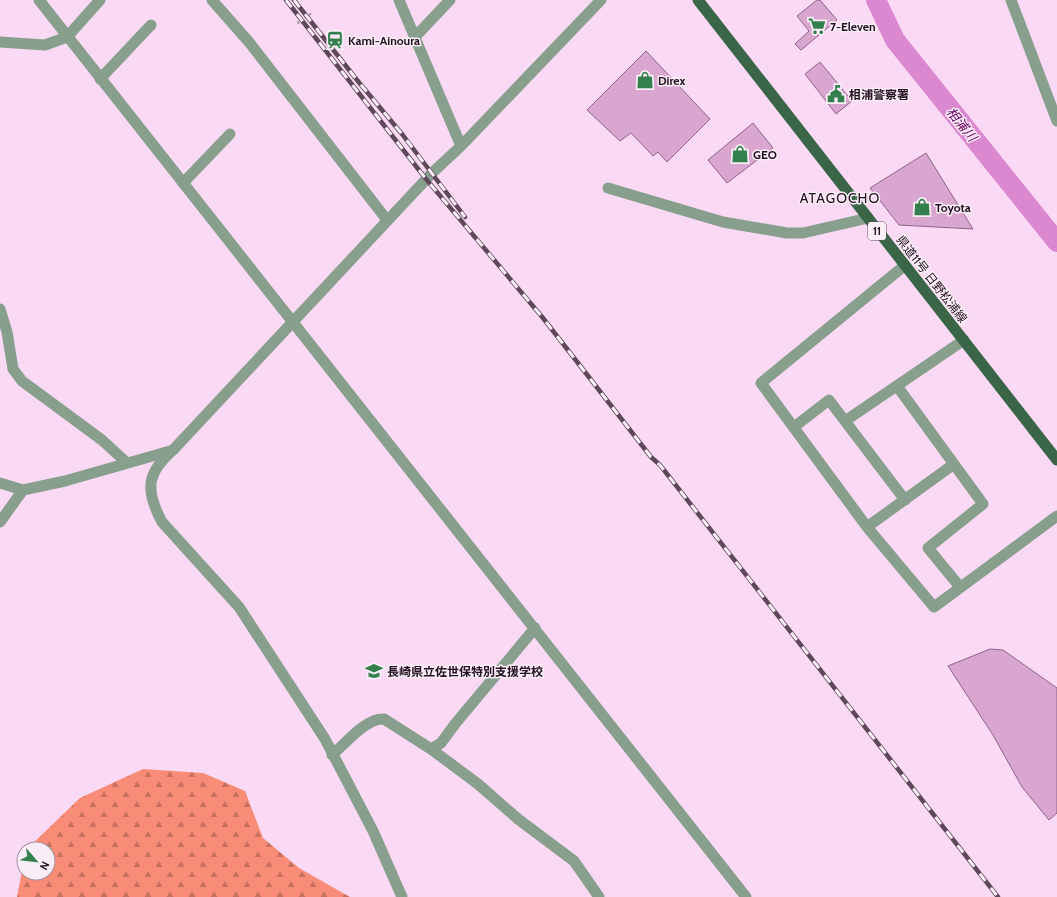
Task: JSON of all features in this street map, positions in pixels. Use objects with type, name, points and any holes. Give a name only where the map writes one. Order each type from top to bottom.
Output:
[{"type":"main road","name":"県道11号 日野松浦線","points":[[698,0],[904,266],[964,340],[1057,460]]},
{"type":"street","points":[[39,0],[746,897]]},
{"type":"street","points":[[0,42],[45,46],[67,37],[100,0]]},
{"type":"street","points":[[212,0],[249,42],[387,220]]},
{"type":"street","points":[[399,0],[416,36],[462,146]]},
{"type":"street","points":[[416,36],[450,0]]},
{"type":"street","points":[[402,897],[373,832],[325,740],[238,607],[162,522],[153,505],[149,487],[160,461],[174,449],[294,322],[432,173],[462,146],[602,0]]},
{"type":"street","points":[[1011,0],[1057,121]]},
{"type":"street","points":[[100,79],[151,25]]},
{"type":"street","points":[[183,182],[230,134]]},
{"type":"street","points":[[608,188],[723,222],[787,233],[803,233],[868,218]]},
{"type":"street","points":[[904,266],[761,383],[867,527],[934,607],[1057,516]]},
{"type":"street","points":[[0,309],[7,332],[13,368],[22,381],[102,440],[127,463]]},
{"type":"street","points":[[845,421],[964,340]]},
{"type":"street","points":[[897,386],[983,504],[928,548],[960,587]]},
{"type":"street","points":[[794,427],[829,400],[905,500]]},
{"type":"street","points":[[0,483],[23,490],[65,481],[174,449]]},
{"type":"street","points":[[867,527],[954,464]]},
{"type":"street","points":[[0,522],[23,490]]},
{"type":"street","points":[[431,749],[441,743],[534,628]]},
{"type":"street","points":[[332,755],[369,722],[376,718],[384,719],[431,749],[478,784],[518,819],[574,861],[600,897]]},
{"type":"path","points":[[299,24],[298,22],[312,13]]},
{"type":"green space","points":[[143,769],[203,773],[245,791],[263,838],[299,868],[350,897],[17,897],[20,881],[56,881],[56,841],[35,841],[80,798]]},
{"type":"building","name":"7-Eleven","points":[[817,0],[820,0],[837,20],[801,50],[795,44],[809,31],[797,16]]},
{"type":"building","name":"Direx","points":[[646,51],[710,119],[667,162],[658,152],[653,156],[631,133],[620,141],[587,110]]},
{"type":"building","name":"相浦警察署","points":[[820,62],[852,101],[836,114],[805,74]]},
{"type":"building","name":"GEO","points":[[753,123],[773,148],[727,183],[708,160]]},
{"type":"building","name":"Toyota","points":[[926,153],[973,229],[899,225],[870,188]]},
{"type":"building","points":[[990,649],[1003,650],[1057,688],[1057,813],[1049,820],[1022,787],[993,735],[948,666]]},
{"type":"waterway","name":"相浦川","points":[[876,0],[895,40],[1057,242]]},
{"type":"railway","points":[[286,0],[426,179],[543,318],[651,457],[660,465],[998,897]]},
{"type":"railway","points":[[294,0],[402,134],[465,217]]},
{"type":"place","name":"7-Eleven","points":[[817,26]]},
{"type":"place","name":"Kami-Ainoura","points":[[335,40]]},
{"type":"place","name":"Direx","points":[[645,80]]},
{"type":"place","name":"相浦警察署","points":[[836,94]]},
{"type":"place","name":"GEO","points":[[740,154]]},
{"type":"place","name":"Toyota","points":[[922,207]]},
{"type":"place","name":"長崎県立佐世保特別支援学校","points":[[374,671]]},
{"type":"district","name":"ATAGOCHO","points":[[840,198]]}]
